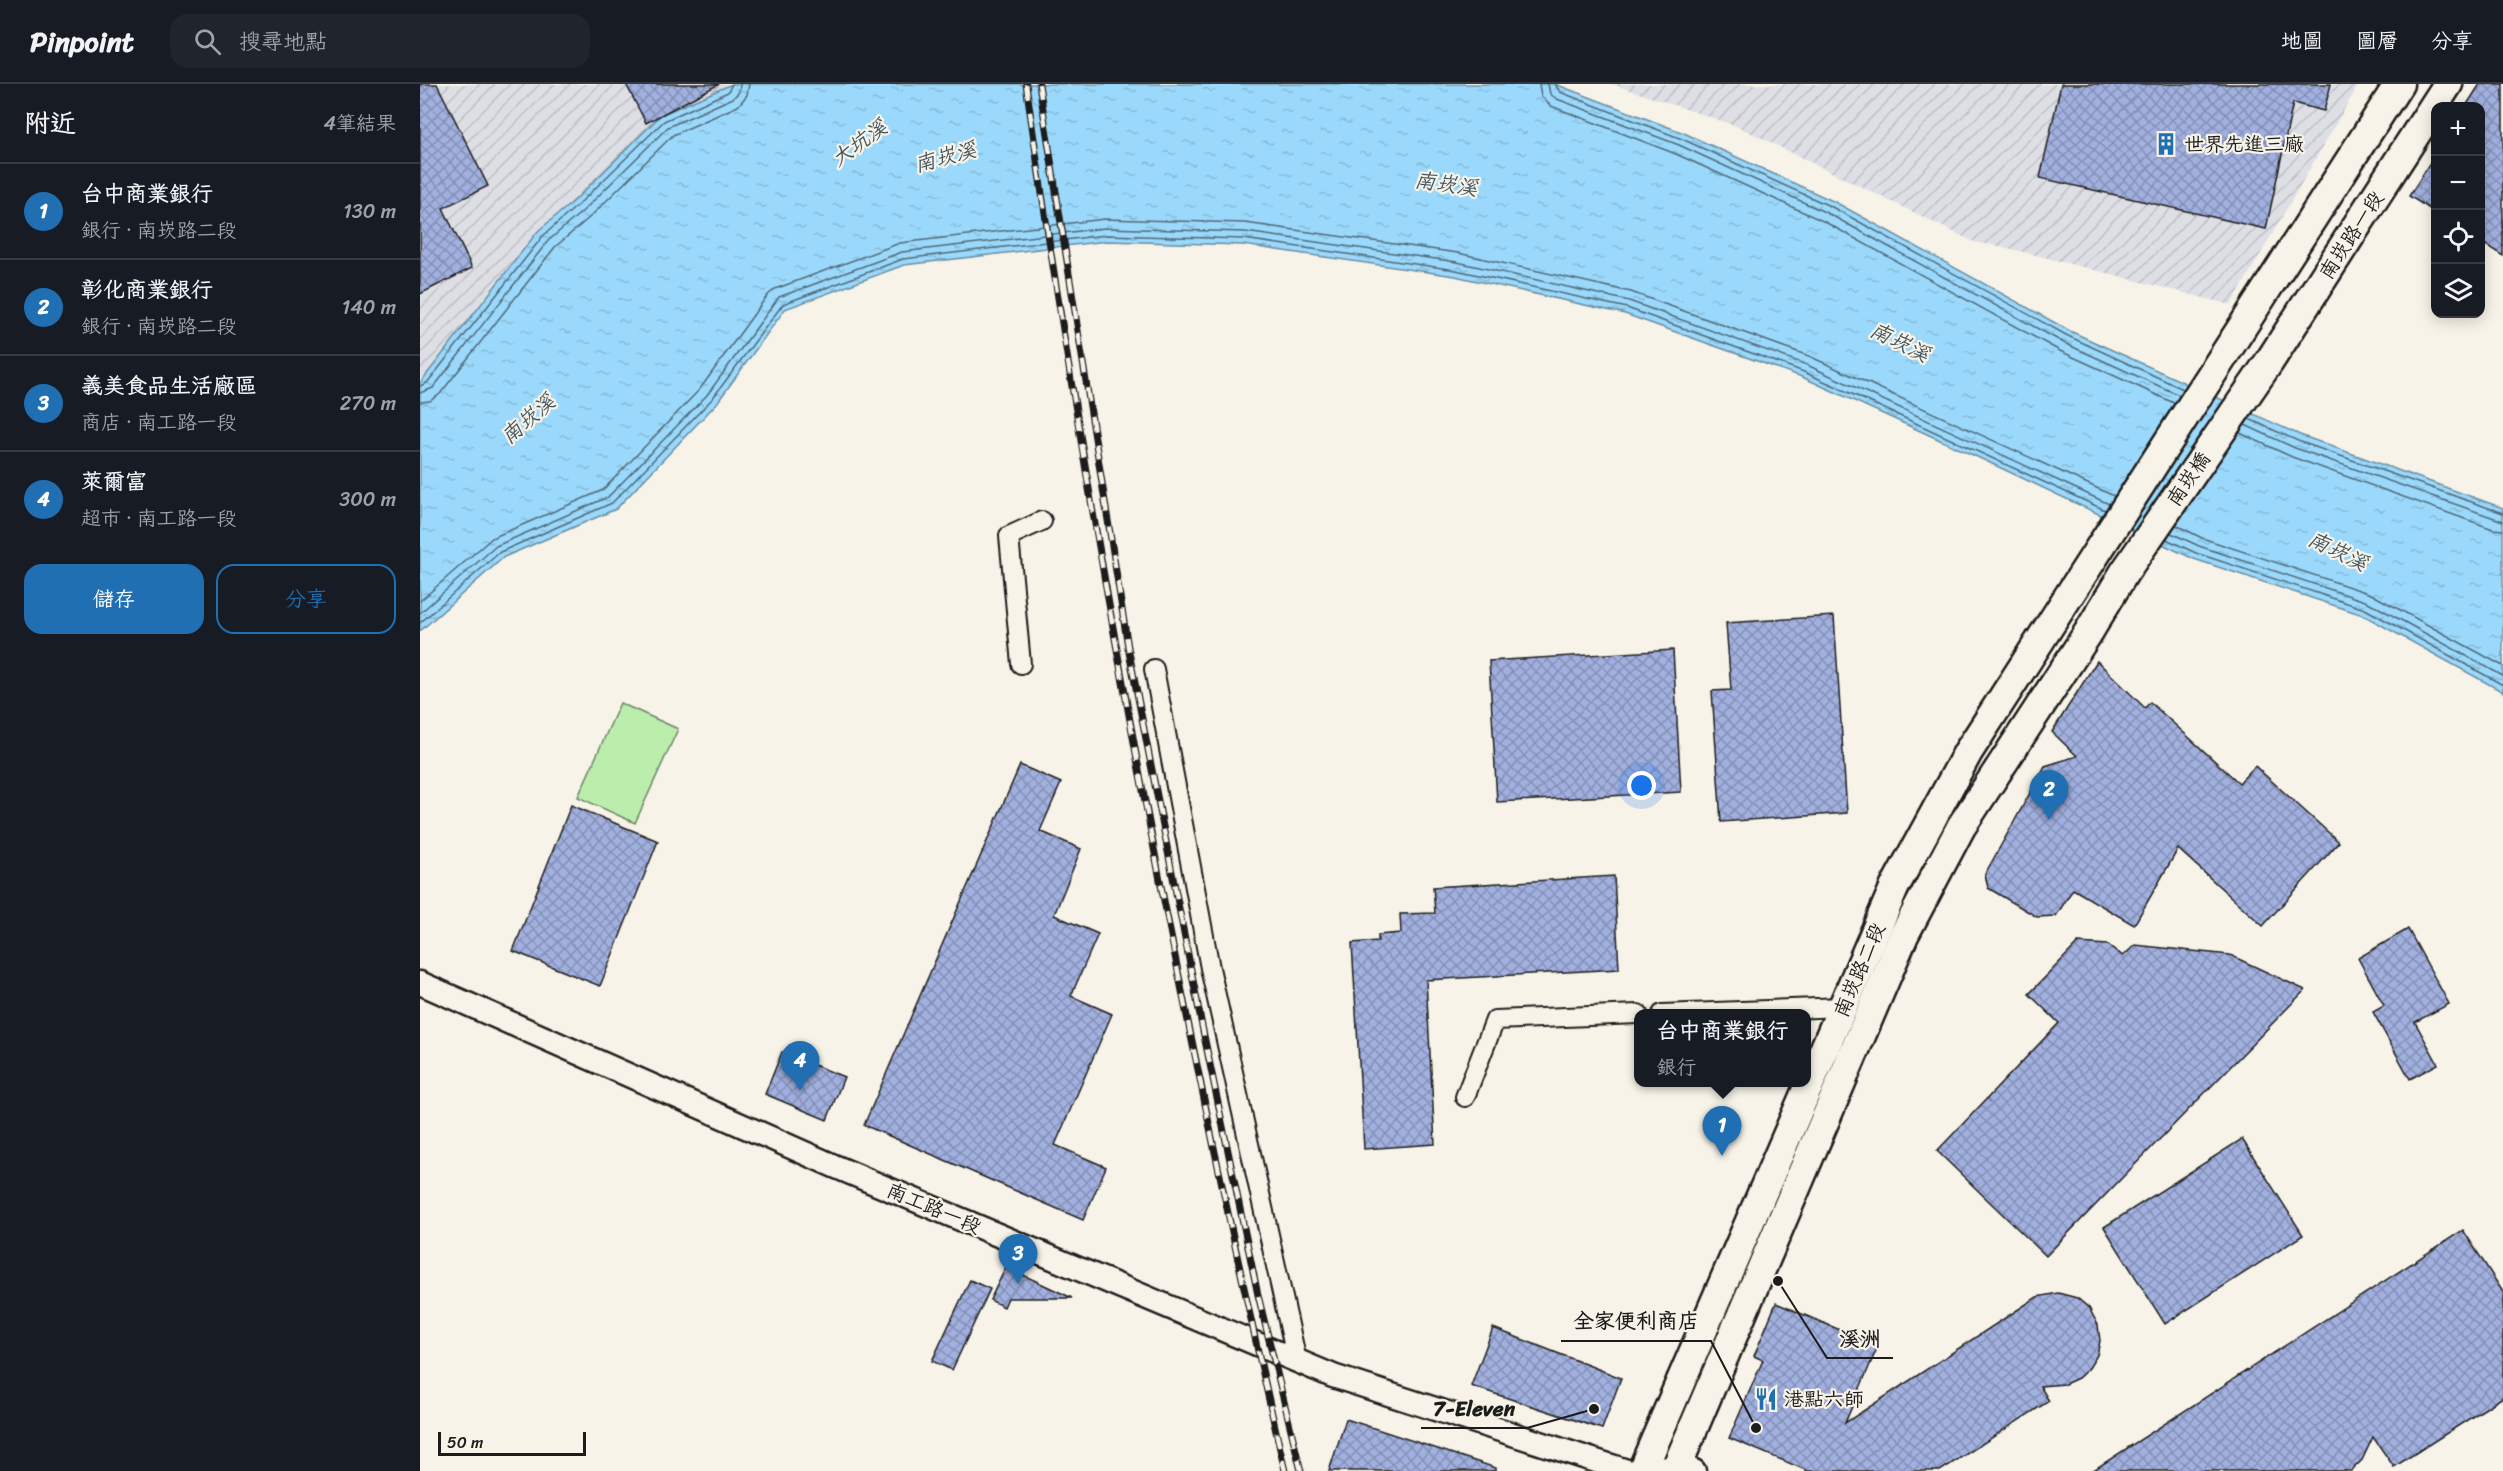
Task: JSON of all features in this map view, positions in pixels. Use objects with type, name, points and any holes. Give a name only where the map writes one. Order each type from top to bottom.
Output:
[{"type":"main road","name":"南崁橋","points":[[2093,560],[2399,84]]},
{"type":"main road","name":"南崁路一段","points":[[2252,386],[2448,84]]},
{"type":"main road","name":"南崁橋","points":[[2124,573],[2252,386]]},
{"type":"main road","name":"南崁路二段","points":[[1811,1081],[1895,886],[1957,772],[2093,560]]},
{"type":"main road","name":"南崁路二段","points":[[1676,1470],[1904,935],[1961,827],[2088,633],[2124,573]]},
{"type":"main road","name":"南崁路二段","points":[[1642,1471],[1808,1087]]},
{"type":"street","points":[[1021,664],[1009,536],[1042,522]]},
{"type":"street","points":[[1154,669],[1210,968],[1298,1361]]},
{"type":"street","name":"南工路一段","points":[[420,983],[834,1166],[1333,1376],[1627,1471]]},
{"type":"street","points":[[1791,1009],[1843,1007]]},
{"type":"street","points":[[1465,1097],[1495,1020],[1634,1014]]},
{"type":"shaded area","points":[[420,84],[732,84],[661,115],[575,200],[538,231],[420,383]]},
{"type":"shaded area","points":[[1612,84],[2359,84],[2231,305],[2004,247],[1974,242],[1739,127]]},
{"type":"green space","points":[[620,703],[678,729],[635,823],[578,797]]},
{"type":"water","points":[[732,84],[1555,84],[1684,133],[1835,202],[2070,331],[2300,435],[2503,508],[2503,692],[2363,615],[2194,559],[1802,377],[1625,314],[1455,276],[1243,245],[1107,241],[904,265],[785,309],[717,403],[616,509],[504,557],[420,631],[420,383],[538,231],[575,200],[661,115]]},
{"type":"building","points":[[420,84],[437,84],[488,186],[443,208],[472,268],[420,294]]},
{"type":"building","points":[[626,84],[719,84],[646,123]]},
{"type":"building","name":"世界先進三廠","points":[[2061,84],[2331,84],[2324,111],[2293,103],[2266,229],[2040,178]]},
{"type":"building","points":[[2480,84],[2503,84],[2503,256],[2485,245],[2485,102],[2469,102]]},
{"type":"building","points":[[2431,162],[2431,210],[2409,196]]},
{"type":"building","points":[[1834,616],[1847,813],[1721,822],[1712,691],[1731,690],[1726,623]]},
{"type":"building","points":[[1673,650],[1681,792],[1497,802],[1489,661]]},
{"type":"building","points":[[2097,661],[2145,708],[2150,702],[2239,783],[2255,766],[2339,842],[2263,926],[2178,849],[2134,925],[2073,889],[2056,916],[2037,917],[1988,888],[1985,874],[2045,766],[2077,756],[2052,732]]},
{"type":"building","points":[[1020,765],[1061,783],[1040,831],[1081,849],[1054,915],[1098,934],[1071,996],[1112,1014],[1055,1145],[1106,1167],[1083,1220],[864,1125]]},
{"type":"building","points":[[571,805],[658,841],[600,986],[513,951]]},
{"type":"building","points":[[1614,876],[1619,969],[1426,980],[1435,1144],[1364,1149],[1352,943],[1378,941],[1378,935],[1401,933],[1400,914],[1435,913],[1433,887]]},
{"type":"building","points":[[2408,929],[2449,1004],[2415,1022],[2438,1064],[2410,1079],[2373,1012],[2384,1006],[2358,958]]},
{"type":"building","points":[[2078,943],[2108,945],[2123,956],[2135,945],[2230,955],[2305,990],[2046,1256],[1937,1151],[2059,1023],[2029,994]]},
{"type":"building","points":[[782,1052],[844,1077],[827,1120],[765,1094]]},
{"type":"building","points":[[2242,1139],[2303,1235],[2165,1324],[2104,1227]]},
{"type":"building","points":[[2463,1230],[2503,1292],[2503,1397],[2394,1467],[2373,1437],[2362,1460],[2351,1471],[2092,1471]]},
{"type":"building","points":[[1006,1267],[1072,1298],[1008,1298],[1004,1307],[990,1300]]},
{"type":"building","points":[[970,1280],[990,1289],[952,1370],[932,1361]]},
{"type":"building","points":[[2058,1293],[2077,1298],[2089,1308],[2098,1325],[2100,1341],[2097,1355],[2089,1368],[2078,1378],[2065,1384],[2040,1386],[2049,1401],[1940,1471],[1808,1471],[1729,1438],[1763,1360],[1754,1356],[1776,1303],[1878,1346],[1845,1423],[2037,1297]]},
{"type":"building","points":[[1493,1328],[1621,1378],[1602,1429],[1471,1386]]},
{"type":"building","points":[[1346,1419],[1496,1468],[1496,1471],[1329,1471]]},
{"type":"railway","points":[[1026,84],[1080,433],[1141,780],[1174,953],[1246,1299],[1285,1471]]},
{"type":"railway","points":[[1039,84],[1128,647],[1202,1026],[1258,1295],[1301,1471]]},
{"type":"place","name":"世界先進三廠","points":[[2166,144]]},
{"type":"place","name":"彰化商業銀行","points":[[2049,820]]},
{"type":"place","name":"萊爾富","points":[[800,1091]]},
{"type":"place","name":"台中商業銀行","points":[[1722,1156]]},
{"type":"place","name":"溪洲","points":[[1778,1281]]},
{"type":"place","name":"義美食品生活廠區","points":[[1018,1284]]},
{"type":"place","name":"港點六師","points":[[1766,1399]]},
{"type":"place","name":"7-Eleven","points":[[1594,1409]]},
{"type":"place","name":"全家便利商店","points":[[1756,1428]]},
{"type":"water label","name":"大坑溪","points":[[859,143]]},
{"type":"water label","name":"南崁溪","points":[[945,157]]},
{"type":"water label","name":"南崁溪","points":[[1446,184]]},
{"type":"water label","name":"南崁溪","points":[[1900,342]]},
{"type":"water label","name":"南崁溪","points":[[528,419]]},
{"type":"water label","name":"南崁溪","points":[[2338,551]]}]
